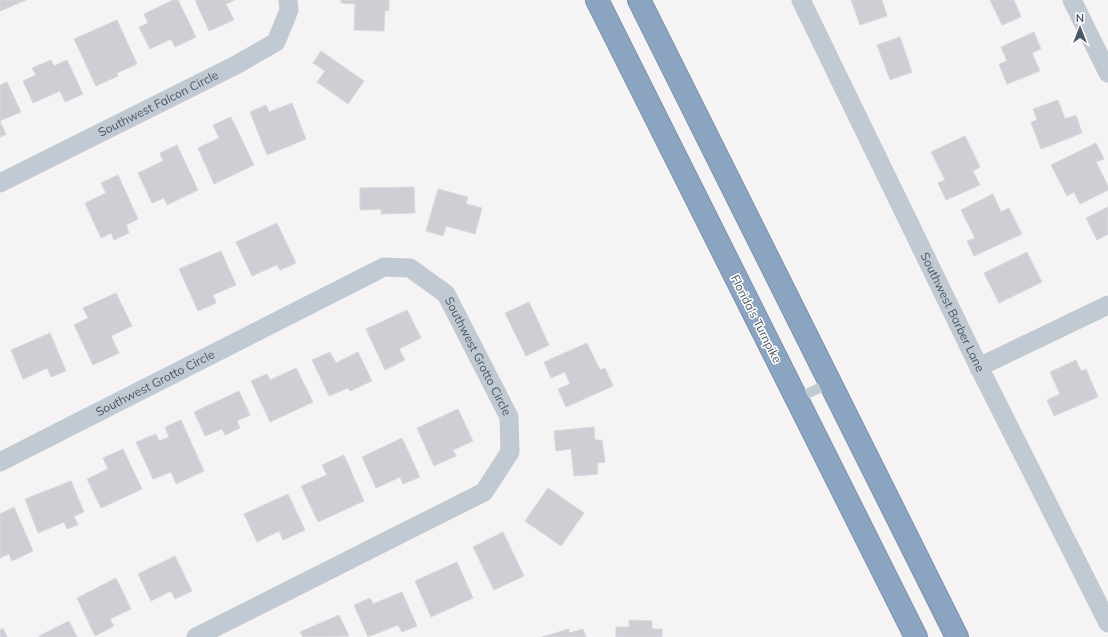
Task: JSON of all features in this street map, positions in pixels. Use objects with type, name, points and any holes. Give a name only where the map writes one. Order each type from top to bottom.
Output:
[{"type":"highway","name":"Florida's Turnpike","points":[[597,0],[916,637]]},
{"type":"highway","points":[[639,0],[958,637]]},
{"type":"street","name":"Southwest Falcon Circle","points":[[0,184],[236,65],[276,42],[289,10],[288,0]]},
{"type":"street","name":"Southwest Barber Lane","points":[[801,0],[979,367],[1108,623]]},
{"type":"street","points":[[1072,0],[1108,73]]},
{"type":"street","name":"Southwest Grotto Circle","points":[[0,462],[384,267],[410,268],[446,294],[509,417],[510,452],[484,492],[196,637]]},
{"type":"street","points":[[979,367],[1108,305]]},
{"type":"lane","points":[[796,399],[830,383]]},
{"type":"building","points":[[0,0],[26,0],[0,11]]},
{"type":"building","points":[[173,0],[178,0],[196,37],[175,47],[171,39],[150,49],[139,27],[148,23],[144,14]]},
{"type":"building","points":[[195,0],[235,0],[226,4],[234,20],[209,31]]},
{"type":"building","points":[[341,0],[389,0],[389,11],[385,10],[384,31],[354,30],[355,4],[341,3]]},
{"type":"building","points":[[851,0],[882,0],[887,16],[860,25]]},
{"type":"building","points":[[990,0],[1014,0],[1021,17],[1002,25]]},
{"type":"building","points":[[117,20],[137,64],[117,73],[118,76],[96,86],[74,39]]},
{"type":"building","points":[[1034,32],[1041,49],[1032,53],[1040,71],[1007,84],[999,64],[1007,61],[1001,47]]},
{"type":"building","points":[[900,37],[912,72],[890,80],[877,45]]},
{"type":"building","points":[[321,51],[364,81],[348,104],[317,82],[325,71],[313,63]]},
{"type":"building","points":[[51,60],[54,66],[67,60],[83,94],[65,102],[60,91],[33,103],[23,81],[36,75],[32,68]]},
{"type":"building","points":[[7,82],[21,112],[0,121],[0,85]]},
{"type":"building","points":[[1058,100],[1065,119],[1076,115],[1082,133],[1041,149],[1031,122],[1037,120],[1033,109]]},
{"type":"building","points":[[292,103],[306,139],[267,155],[250,112],[266,105],[269,112]]},
{"type":"building","points":[[231,117],[254,165],[214,184],[198,148],[219,138],[213,125]]},
{"type":"building","points":[[0,121],[6,134],[0,137]]},
{"type":"building","points":[[965,136],[980,167],[973,171],[980,185],[946,200],[938,183],[945,180],[931,152]]},
{"type":"building","points":[[1096,143],[1104,159],[1096,162],[1108,186],[1108,190],[1080,204],[1074,192],[1067,196],[1051,165]]},
{"type":"building","points":[[177,145],[198,190],[167,205],[164,198],[152,203],[138,173],[163,161],[160,153]]},
{"type":"building","points":[[118,175],[138,219],[126,225],[129,233],[114,240],[111,233],[101,238],[85,203],[106,193],[101,183]]},
{"type":"building","points":[[414,187],[415,213],[381,214],[381,209],[360,210],[360,188]]},
{"type":"building","points":[[438,189],[468,197],[466,204],[482,208],[475,234],[446,226],[443,236],[426,231]]},
{"type":"building","points":[[993,194],[1001,212],[1009,208],[1022,234],[974,256],[967,241],[975,238],[961,210]]},
{"type":"building","points":[[1108,207],[1108,234],[1097,240],[1086,218]]},
{"type":"building","points":[[277,223],[296,263],[280,270],[277,265],[252,276],[236,242]]},
{"type":"building","points":[[221,251],[236,285],[213,295],[216,303],[198,311],[179,269]]},
{"type":"building","points":[[1027,252],[1042,282],[999,303],[984,273]]},
{"type":"building","points":[[116,293],[132,326],[111,336],[119,353],[93,365],[74,325],[88,318],[83,308]]},
{"type":"building","points":[[529,302],[549,345],[526,356],[505,313]]},
{"type":"building","points":[[407,310],[421,338],[399,349],[405,360],[385,370],[366,329]]},
{"type":"building","points":[[50,333],[66,371],[51,377],[47,368],[23,379],[11,350]]},
{"type":"building","points":[[587,343],[600,370],[605,368],[613,386],[566,407],[558,389],[570,384],[565,372],[551,378],[544,362]]},
{"type":"building","points":[[330,352],[336,363],[358,352],[372,381],[350,391],[348,388],[329,396],[312,360]]},
{"type":"building","points":[[1076,360],[1081,371],[1086,369],[1098,397],[1054,416],[1047,400],[1060,394],[1050,372]]},
{"type":"building","points":[[296,368],[313,402],[270,422],[251,381],[267,374],[270,380]]},
{"type":"building","points":[[239,391],[250,415],[237,421],[240,428],[225,435],[222,429],[205,436],[194,412]]},
{"type":"building","points":[[458,409],[473,441],[453,450],[456,456],[434,466],[417,428]]},
{"type":"building","points":[[181,420],[204,471],[176,484],[171,472],[153,479],[136,442],[156,434],[159,441],[169,437],[165,427]]},
{"type":"building","points":[[594,427],[595,440],[602,440],[605,462],[597,463],[598,474],[574,476],[571,449],[556,451],[554,431]]},
{"type":"building","points":[[402,438],[420,477],[403,484],[400,477],[376,488],[362,457]]},
{"type":"building","points":[[123,449],[142,489],[101,508],[87,479],[108,469],[103,458]]},
{"type":"building","points":[[344,455],[364,501],[318,522],[301,486],[327,475],[322,465]]},
{"type":"building","points":[[71,481],[84,512],[74,516],[78,525],[67,529],[64,522],[38,533],[25,499]]},
{"type":"building","points":[[548,488],[584,513],[561,546],[525,521]]},
{"type":"building","points":[[288,494],[305,530],[283,540],[279,531],[257,542],[244,514]]},
{"type":"building","points":[[14,507],[33,551],[12,561],[9,554],[0,558],[0,514]]},
{"type":"building","points":[[503,532],[524,576],[494,590],[473,547]]},
{"type":"building","points":[[175,556],[192,591],[175,599],[171,591],[151,601],[138,574]]},
{"type":"building","points":[[457,562],[473,598],[431,617],[415,581]]},
{"type":"building","points":[[116,578],[131,609],[110,619],[114,626],[95,636],[77,598]]},
{"type":"building","points":[[402,592],[417,626],[402,632],[398,625],[368,637],[354,605],[370,598],[373,604]]},
{"type":"building","points":[[339,615],[349,636],[303,637],[300,632]]},
{"type":"building","points":[[629,620],[652,621],[652,629],[662,629],[662,637],[616,637],[616,627],[629,627]]},
{"type":"building","points":[[69,621],[77,637],[39,637],[39,636]]},
{"type":"building","points":[[3,628],[7,637],[0,637],[0,630]]},
{"type":"building","points":[[569,629],[569,633],[583,629],[586,637],[542,637]]}]
